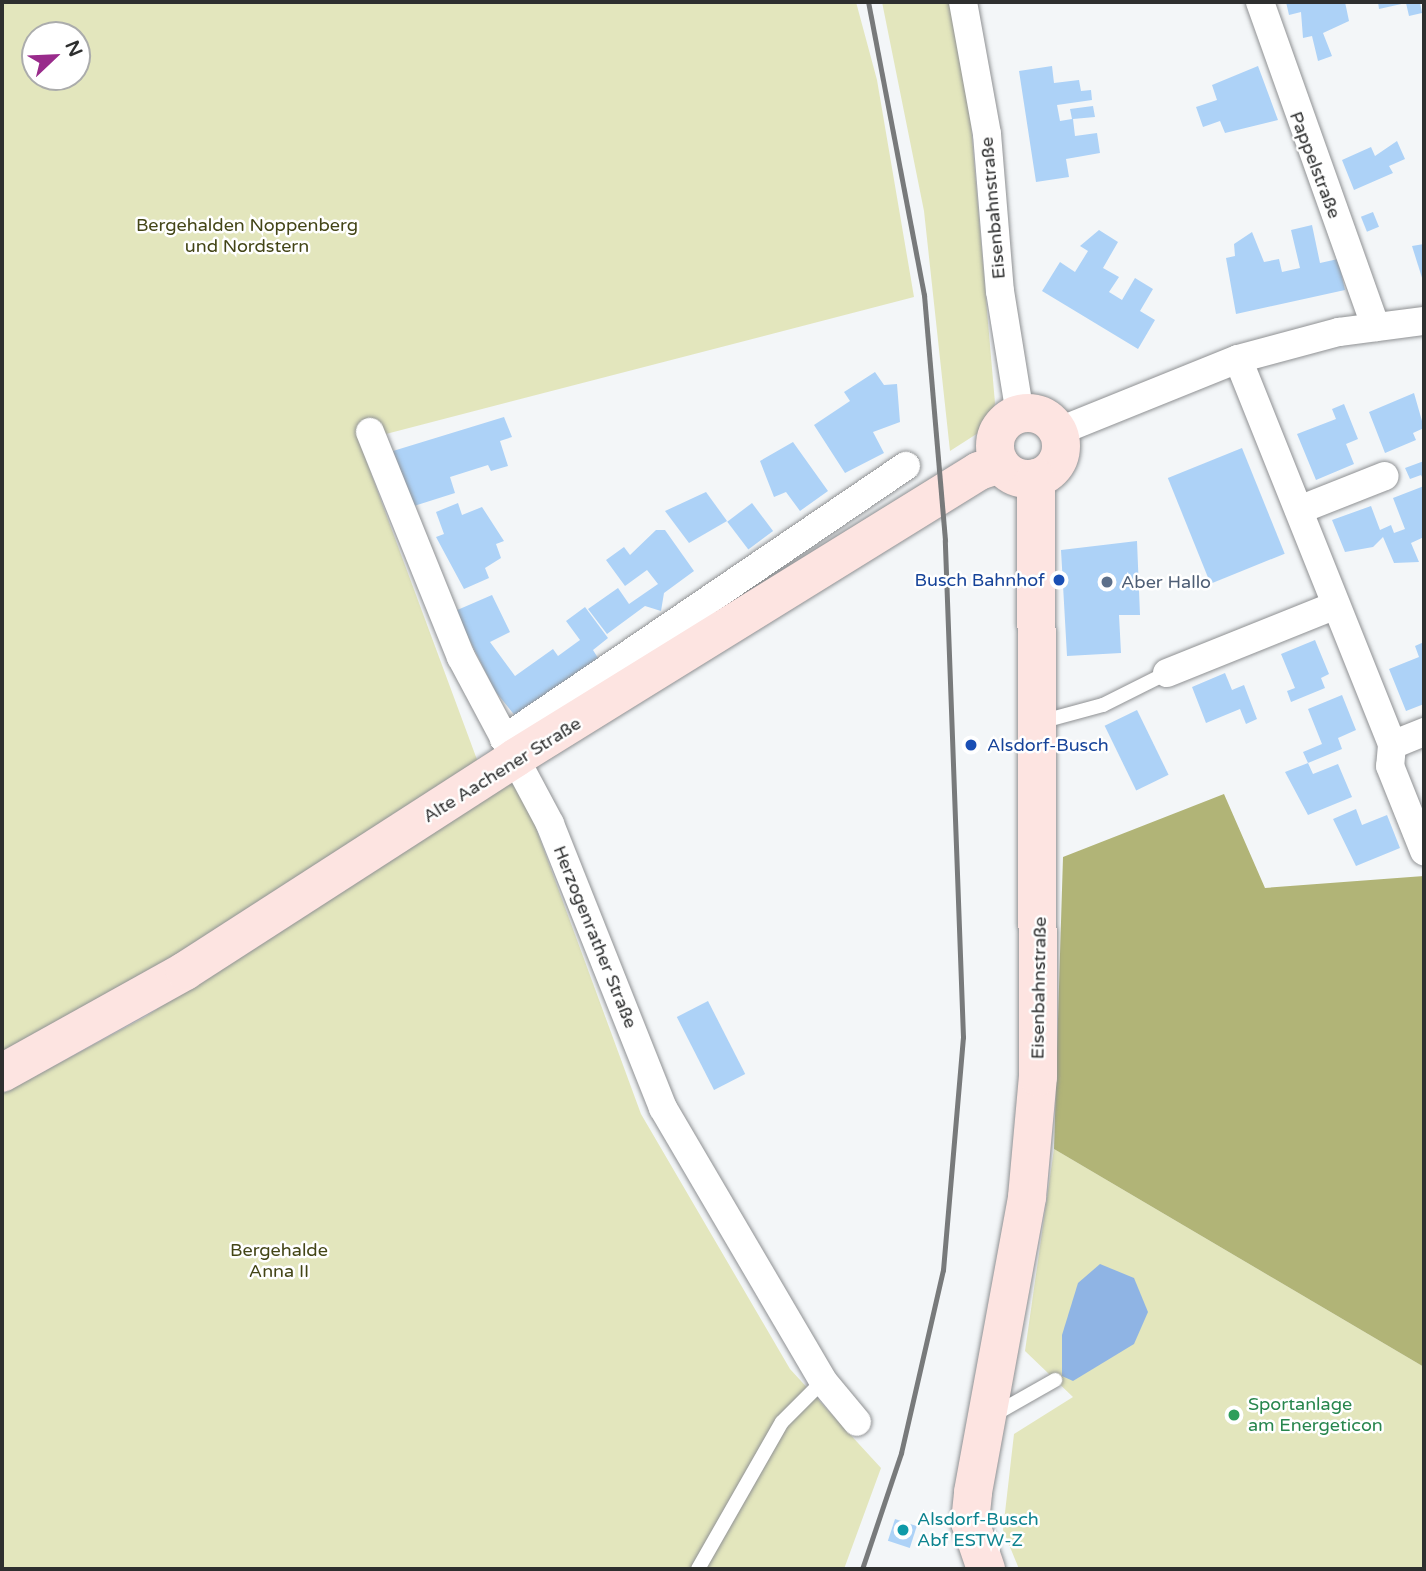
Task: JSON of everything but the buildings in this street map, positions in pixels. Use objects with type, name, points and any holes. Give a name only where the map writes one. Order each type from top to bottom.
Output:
[{"type":"street","name":"Eisenbahnstraße","points":[[963,2],[987,134],[1000,291],[1020,415]]},
{"type":"street","name":"Pappelstraße","points":[[1260,2],[1377,327]]},
{"type":"street","points":[[1057,432],[1238,359],[1377,327],[1424,321]]},
{"type":"street","points":[[1238,359],[1392,744],[1390,766],[1424,851]]},
{"type":"street","points":[[1020,415],[1041,416],[1057,432],[1058,460],[1036,478],[1016,477],[1000,464],[997,435],[1020,415]]},
{"type":"street","name":"Herzogenrather Straße","points":[[370,432],[428,584],[509,749],[550,824],[663,1108],[823,1381],[858,1422]]},
{"type":"street","name":"Alte Aachener Straße","points":[[509,749],[979,471],[1000,464]]},
{"type":"street","name":"Alte Aachener Straße","points":[[2,1073],[185,971],[509,749],[906,467]]},
{"type":"street","points":[[1299,510],[1385,476]]},
{"type":"street","name":"Eisenbahnstraße","points":[[986,1569],[970,1522],[973,1492],[1027,1197],[1038,1077],[1036,478]]},
{"type":"street","points":[[1167,673],[1336,606]]},
{"type":"street","points":[[1392,744],[1424,732]]},
{"type":"lane","points":[[1035,722],[1103,705],[1167,673]]},
{"type":"lane","points":[[987,1418],[1055,1380]]},
{"type":"lane","points":[[698,1569],[782,1422],[823,1381]]},
{"type":"green space","name":"Bergehalden Noppenberg und Nordstern","points":[[2,2],[856,2],[877,80],[914,297],[359,441],[479,765],[2,1069]]},
{"type":"green space","points":[[882,2],[949,2],[969,103],[995,403],[989,426],[950,451],[924,211]]},
{"type":"green space","name":"Bergehalde Anna II","points":[[516,774],[641,1114],[790,1369],[881,1468],[844,1569],[2,1569],[2,1094],[145,1017]]},
{"type":"green space","points":[[1224,794],[1265,888],[1424,876],[1424,1367],[1054,1149],[1063,857]]},
{"type":"green space","name":"Sportanlage am Energeticon","points":[[1054,1149],[1424,1367],[1424,1569],[1019,1569],[1003,1530],[1014,1434],[1073,1397],[1025,1351]]},
{"type":"water","points":[[1100,1264],[1134,1278],[1148,1312],[1134,1344],[1073,1381],[1062,1376],[1062,1335],[1078,1283]]},
{"type":"railway","points":[[862,1569],[901,1453],[943,1270],[963,1037],[945,540],[924,295],[868,2]]},
{"type":"place","name":"Busch Bahnhof","points":[[1059,580]]},
{"type":"place","name":"Aber Hallo","points":[[1107,582]]},
{"type":"place","name":"Alsdorf-Busch","points":[[971,745]]},
{"type":"place","name":"Sportanlage am Energeticon","points":[[1234,1415]]},
{"type":"place","name":"Alsdorf-Busch Abf ESTW-Z","points":[[903,1530]]}]
